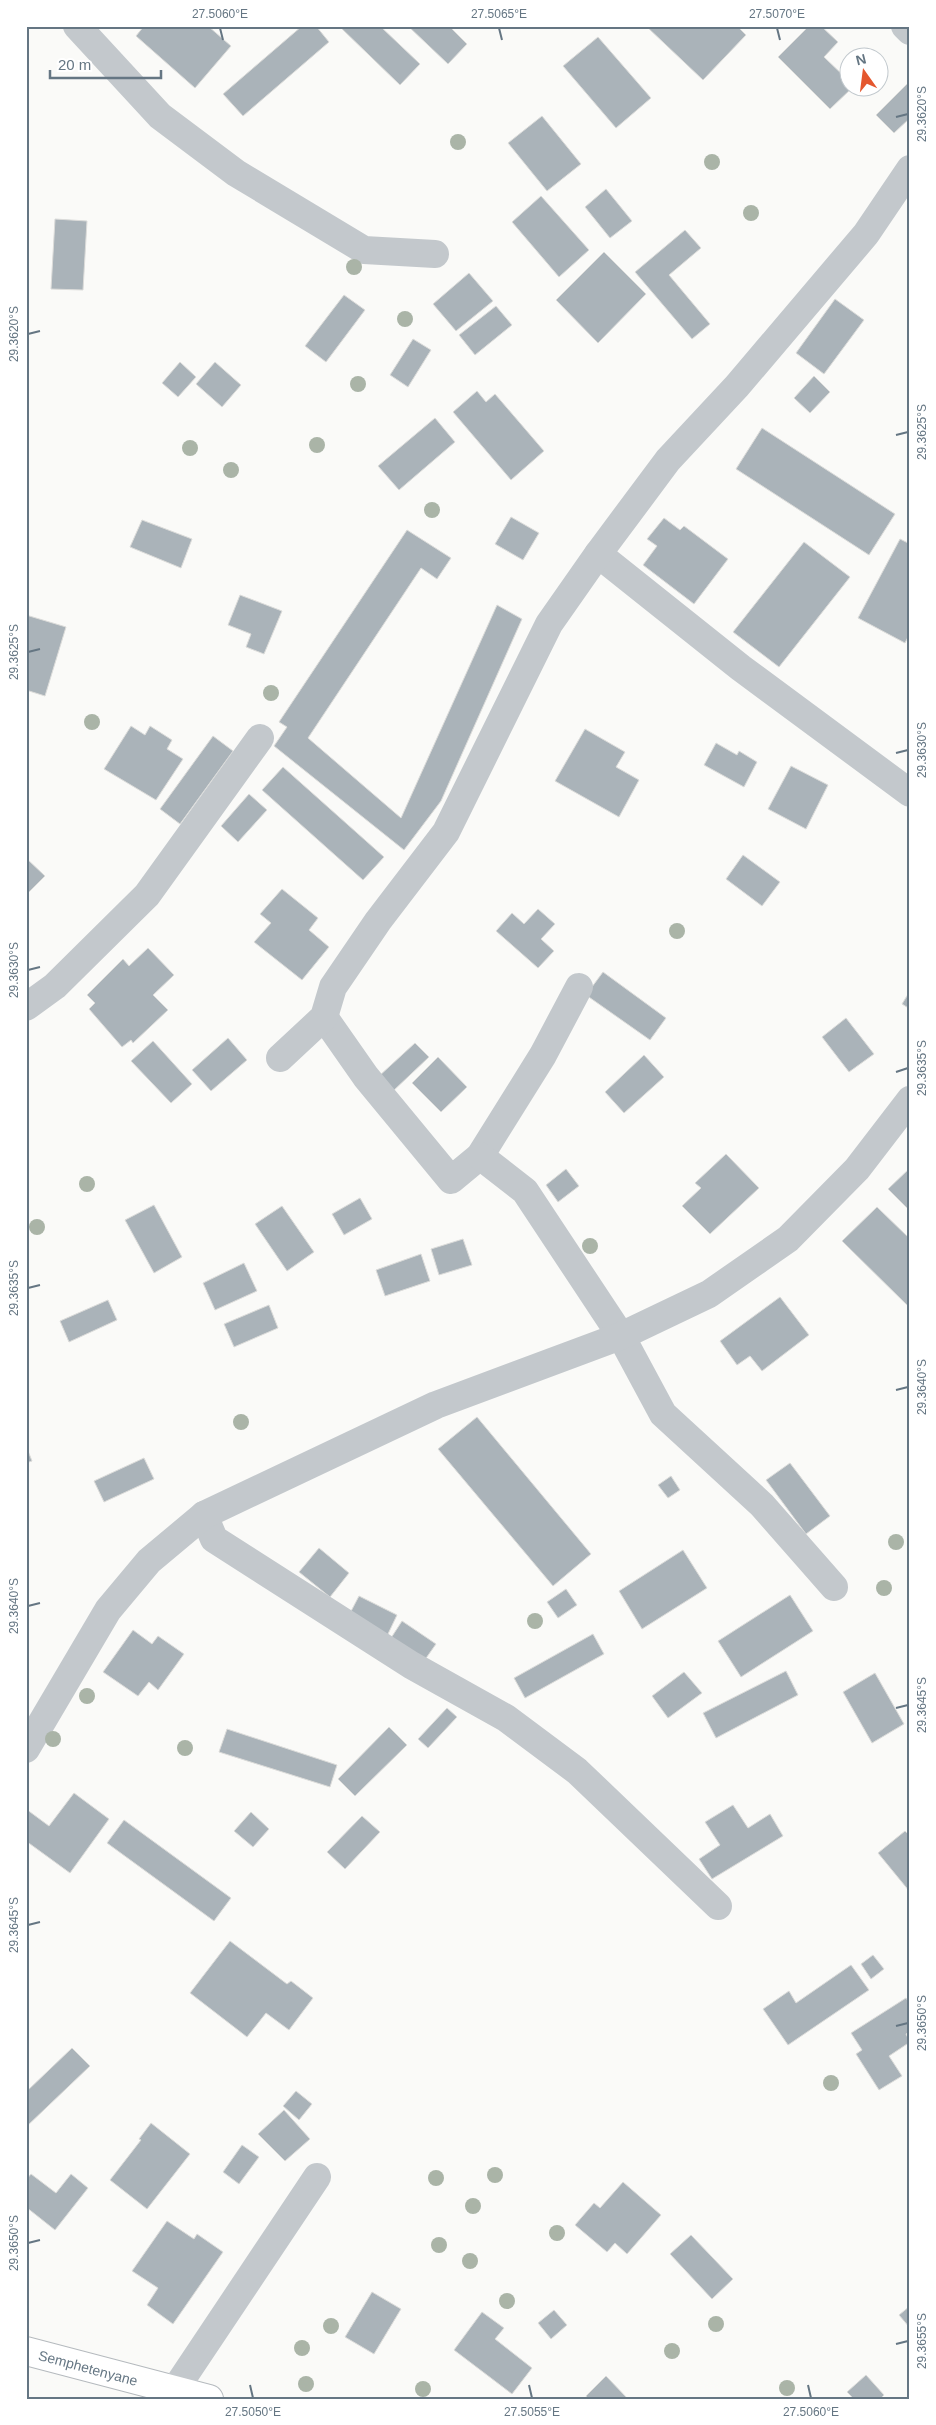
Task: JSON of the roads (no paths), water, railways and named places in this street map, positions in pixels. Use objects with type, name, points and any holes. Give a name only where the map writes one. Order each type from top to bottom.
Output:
[{"type":"main road","name":"Semphetenyane","points":[[26,2351],[209,2399]]},
{"type":"street","points":[[77,26],[160,116],[236,174],[364,250],[435,254]]},
{"type":"street","points":[[905,26],[910,31]]},
{"type":"street","points":[[280,1058],[324,1017],[333,987],[378,921],[446,832],[549,624],[598,554],[668,460],[737,386],[866,234],[910,169]]},
{"type":"street","points":[[598,554],[741,668],[910,793]]},
{"type":"street","points":[[26,1007],[55,986],[147,895],[260,738]]},
{"type":"street","points":[[324,1017],[366,1077],[451,1180],[480,1156],[543,1055],[580,987]]},
{"type":"street","points":[[26,1749],[108,1610],[149,1561],[204,1515],[436,1405],[621,1336],[709,1294],[788,1239],[857,1169],[910,1100]]},
{"type":"street","points":[[480,1156],[525,1191],[621,1336],[663,1414],[762,1505],[834,1587]]},
{"type":"street","points":[[204,1515],[214,1539],[411,1665],[506,1718],[577,1771],[718,1906]]},
{"type":"street","points":[[174,2391],[317,2177]]}]
